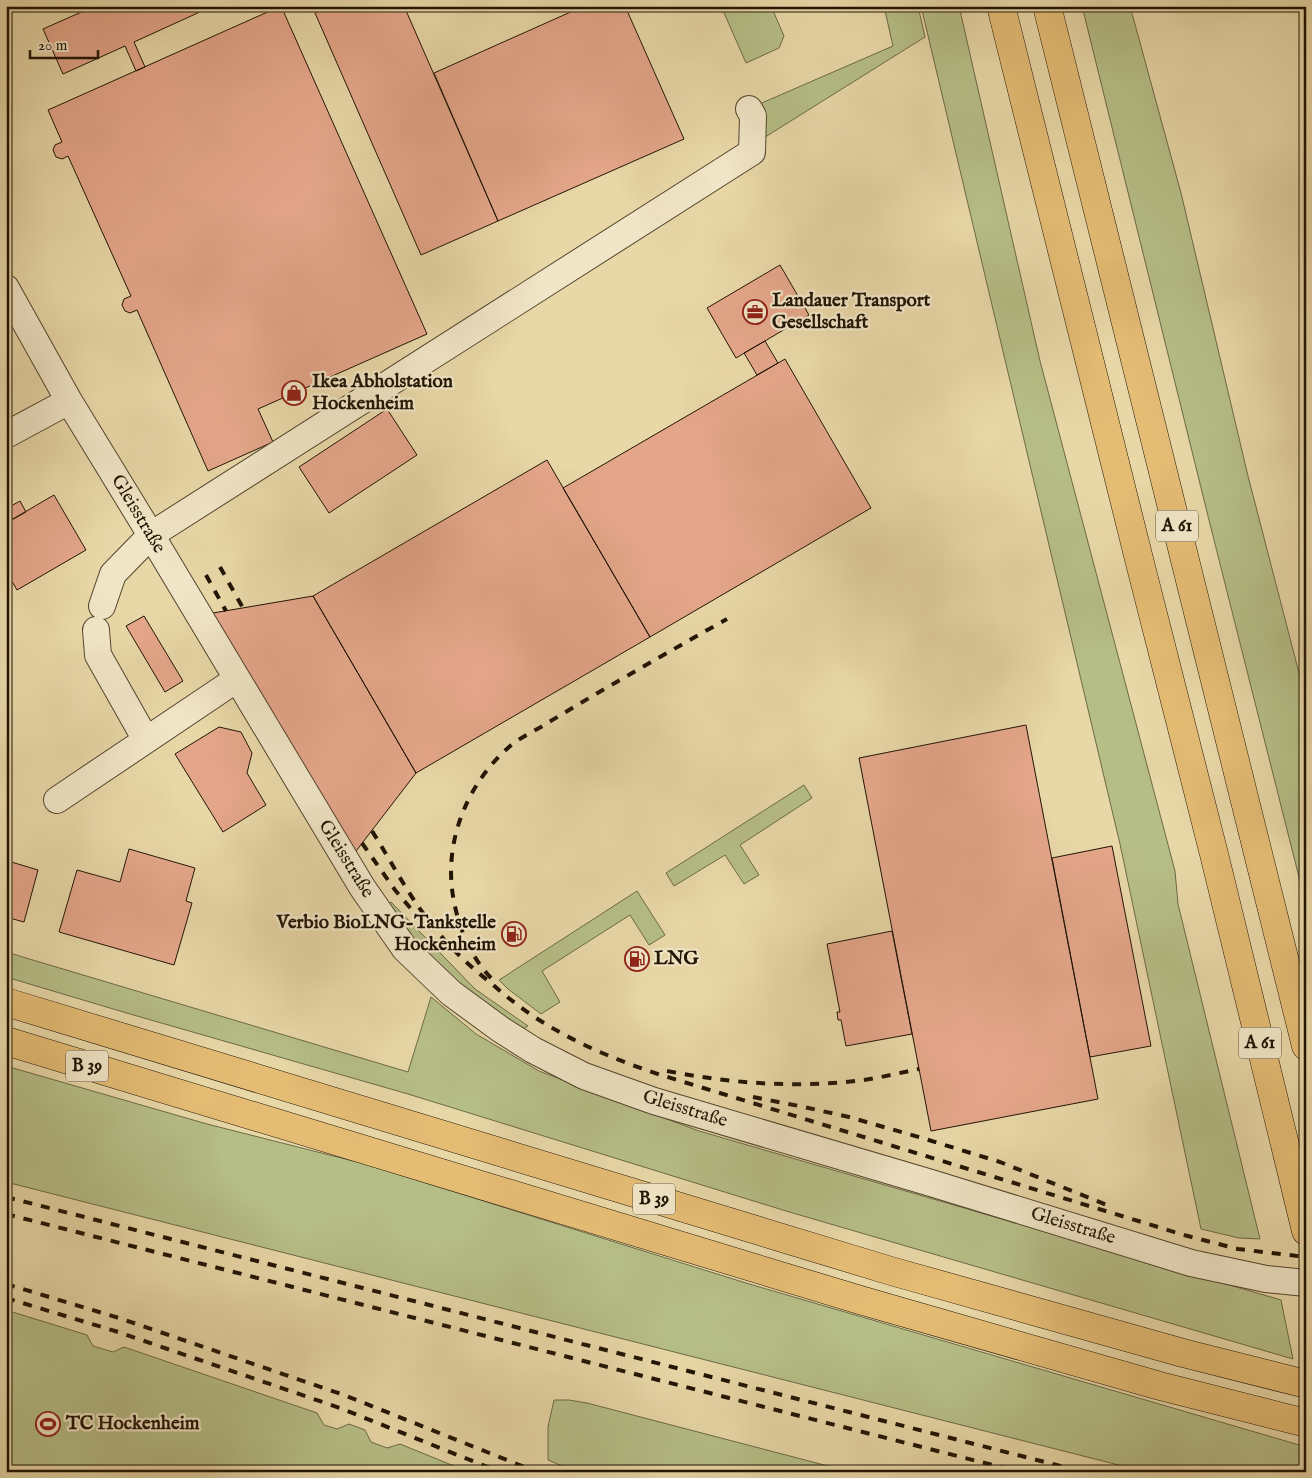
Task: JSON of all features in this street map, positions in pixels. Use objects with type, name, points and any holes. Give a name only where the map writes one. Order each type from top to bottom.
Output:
[{"type":"highway","name":"A 61","points":[[1001,6],[1216,863],[1306,1231]]},
{"type":"highway","name":"A 61","points":[[1047,6],[1306,1046]]},
{"type":"highway","name":"B 39","points":[[6,1002],[882,1269],[1183,1353],[1306,1384]]},
{"type":"highway","name":"B 39","points":[[6,1041],[879,1305],[1160,1386],[1306,1423]]},
{"type":"street","points":[[146,740],[98,655],[99,618],[113,574],[151,535],[752,152],[753,116],[749,109]]},
{"type":"street","name":"Gleisstraße","points":[[6,288],[69,401],[362,887],[405,949],[451,993],[500,1029],[533,1050],[584,1076],[663,1104],[1191,1262],[1266,1279],[1306,1283]]},
{"type":"street","points":[[6,435],[69,401]]},
{"type":"street","points":[[57,800],[237,679]]},
{"type":"green space","points":[[721,6],[771,6],[784,36],[779,48],[746,63]]},
{"type":"green space","points":[[884,6],[918,6],[925,37],[762,139],[748,109],[893,46]]},
{"type":"green space","points":[[921,6],[959,6],[1040,361],[1175,871],[1178,904],[1260,1239],[1239,1238],[1201,1229],[1120,844]]},
{"type":"green space","points":[[1082,6],[1130,6],[1181,193],[1248,476],[1306,700],[1306,905],[1208,516]]},
{"type":"green space","points":[[804,785],[812,798],[740,845],[759,875],[744,884],[725,855],[674,886],[666,873]]},
{"type":"green space","points":[[637,891],[665,935],[649,945],[630,915],[542,971],[560,1002],[541,1014],[499,980]]},
{"type":"green space","points":[[391,902],[475,989],[528,1026],[518,1029],[459,984],[414,940],[386,907]]},
{"type":"green space","points":[[6,952],[408,1072],[431,997],[476,1034],[539,1071],[699,1131],[1281,1300],[1293,1359],[786,1211],[408,1094],[6,977]]},
{"type":"green space","points":[[6,1066],[207,1124],[365,1164],[746,1283],[1306,1447],[1306,1472],[1146,1472],[6,1182]]},
{"type":"green space","points":[[6,1310],[87,1335],[93,1346],[113,1352],[124,1347],[317,1413],[324,1425],[337,1429],[349,1424],[365,1430],[371,1442],[387,1448],[400,1444],[469,1472],[6,1472]]},
{"type":"green space","points":[[554,1400],[587,1403],[851,1472],[576,1472],[548,1460],[548,1427]]},
{"type":"building","points":[[95,6],[213,6],[134,42],[145,67],[136,71],[125,46],[63,74],[43,29]]},
{"type":"building","points":[[281,6],[427,334],[258,409],[273,442],[208,471],[137,310],[130,313],[125,311],[122,305],[124,299],[131,296],[68,156],[62,159],[56,157],[53,150],[55,145],[62,142],[48,110]]},
{"type":"building","points":[[330,6],[404,6],[498,221],[421,255],[315,13]]},
{"type":"building","points":[[584,6],[625,6],[684,139],[498,221],[434,73]]},
{"type":"building","points":[[780,265],[809,315],[736,358],[707,308]]},
{"type":"building","points":[[765,341],[778,363],[757,375],[744,353]]},
{"type":"building","points":[[785,359],[871,508],[650,637],[563,488]]},
{"type":"building","points":[[387,409],[417,455],[329,513],[299,467]]},
{"type":"building","points":[[547,460],[650,637],[416,773],[313,596]]},
{"type":"building","points":[[54,495],[86,550],[17,590],[6,571],[6,523]]},
{"type":"building","points":[[6,498],[11,506],[20,501],[26,512],[6,523]]},
{"type":"building","points":[[313,596],[416,773],[353,855],[213,613]]},
{"type":"building","points":[[144,616],[183,681],[165,692],[126,626]]},
{"type":"building","points":[[1026,725],[1098,1099],[931,1131],[859,758]]},
{"type":"building","points":[[219,727],[241,732],[252,753],[247,773],[266,805],[223,832],[175,754]]},
{"type":"building","points":[[1112,846],[1151,1046],[1090,1057],[1052,858]]},
{"type":"building","points":[[129,849],[195,868],[186,901],[192,903],[174,965],[59,932],[77,870],[120,882]]},
{"type":"building","points":[[6,857],[8,861],[38,870],[24,922],[6,917]]},
{"type":"building","points":[[892,931],[912,1034],[846,1046],[841,1020],[838,1020],[837,1012],[840,1012],[827,944]]},
{"type":"railway","points":[[220,567],[243,608]]},
{"type":"railway","points":[[206,575],[226,611]]},
{"type":"railway","points":[[491,978],[483,969],[464,936],[454,901],[451,869],[453,849],[463,811],[482,776],[509,747],[520,739],[727,619]]},
{"type":"railway","points":[[372,831],[421,910],[458,954],[500,991],[530,1014],[561,1033],[593,1049],[661,1075],[1184,1235],[1238,1249],[1306,1257]]},
{"type":"railway","points":[[362,843],[395,890],[424,924]]},
{"type":"railway","points":[[667,1071],[714,1079],[807,1084],[863,1080],[919,1069]]},
{"type":"railway","points":[[753,1097],[849,1117],[922,1138],[1000,1162],[1107,1205]]},
{"type":"railway","points":[[6,1197],[1084,1472]]},
{"type":"railway","points":[[6,1214],[1020,1472]]},
{"type":"railway","points":[[6,1284],[119,1318],[344,1395],[537,1472]]},
{"type":"railway","points":[[6,1298],[115,1331],[340,1408],[500,1472]]},
{"type":"place","name":"Landauer Transport Gesellschaft","points":[[755,312]]},
{"type":"place","name":"Ikea Abholstation Hockenheim","points":[[294,393]]},
{"type":"place","name":"Verbio BioLNG-Tankstelle Hockenheim","points":[[514,934]]},
{"type":"place","name":"LNG","points":[[637,959]]},
{"type":"place","name":"TC Hockenheim","points":[[48,1424]]}]
